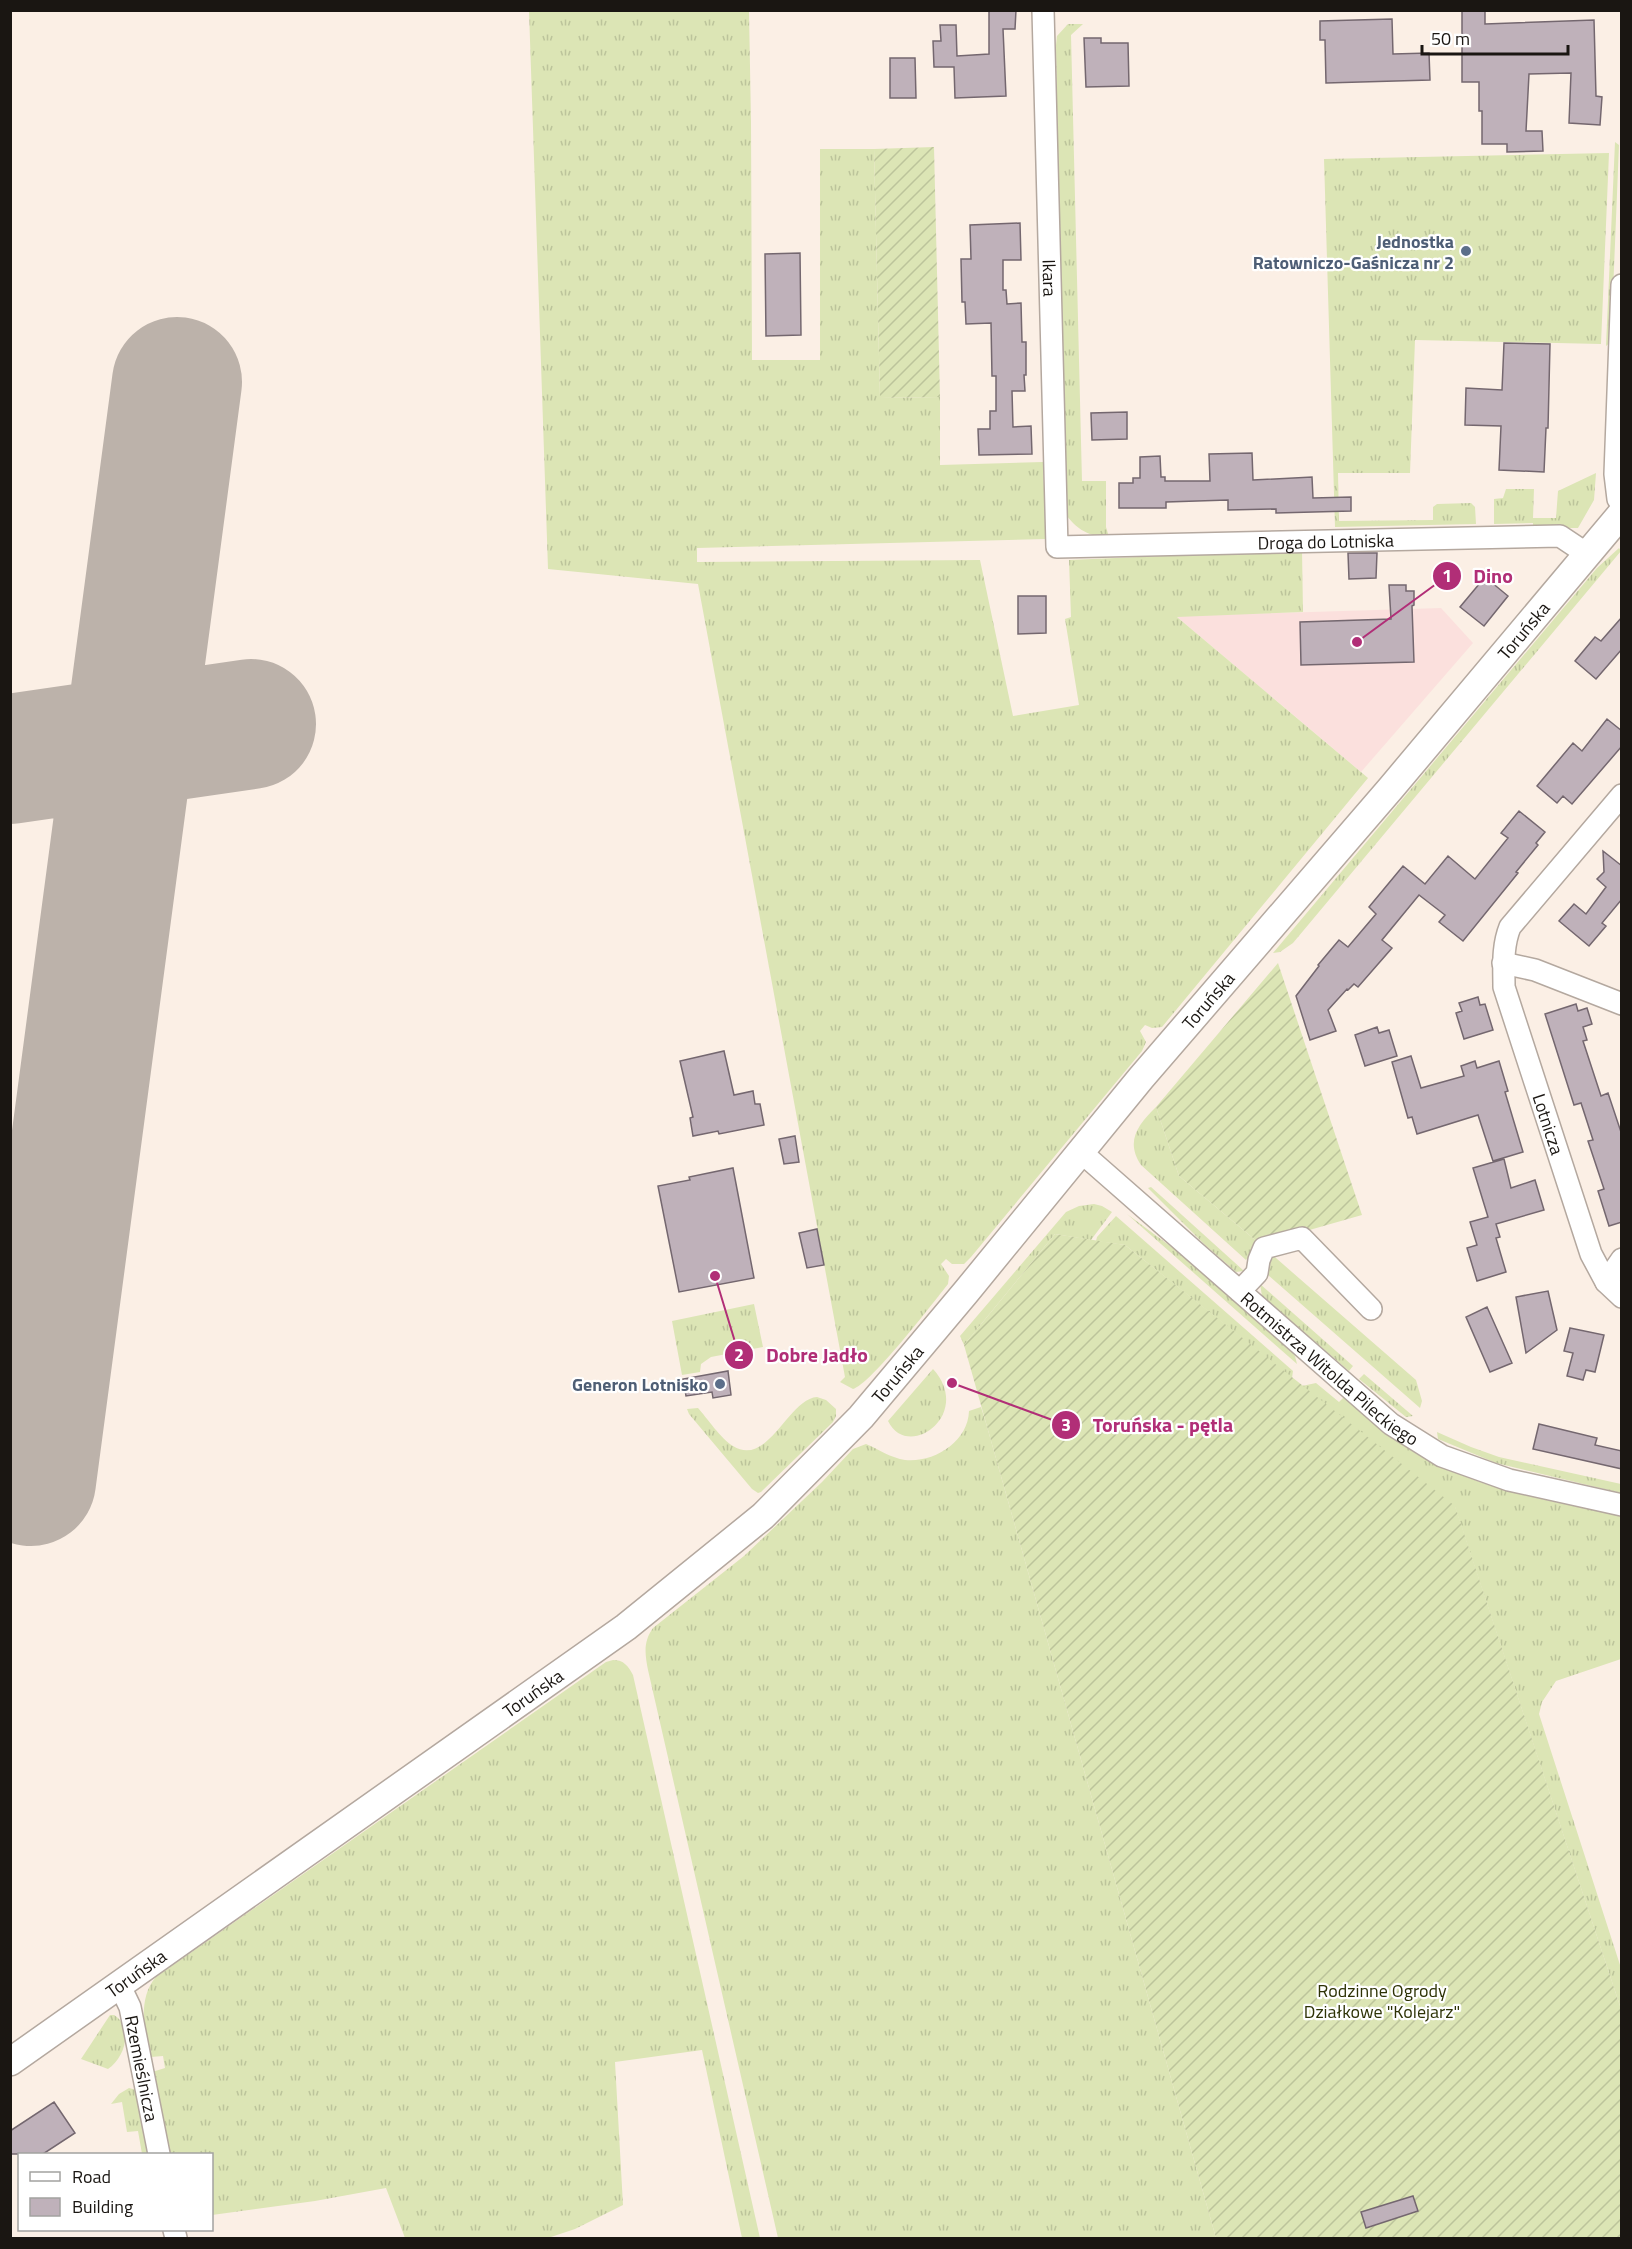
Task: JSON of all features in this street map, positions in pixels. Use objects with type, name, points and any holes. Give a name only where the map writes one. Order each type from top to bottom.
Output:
[{"type":"main road","name":"Toruńska","points":[[10,2062],[626,1627],[763,1516],[847,1433],[1141,1078],[1383,797],[1622,513]]},
{"type":"street","name":"Ikara","points":[[1042,10],[1057,547]]},
{"type":"street","points":[[1622,285],[1619,431],[1615,474],[1618,499],[1622,506]]},
{"type":"street","name":"Droga do Lotniska","points":[[1057,547],[1560,536],[1587,554]]},
{"type":"street","name":"Lotnicza","points":[[1622,795],[1510,927],[1505,939],[1503,963],[1504,987],[1591,1254],[1606,1282],[1622,1297]]},
{"type":"street","points":[[1503,963],[1535,970],[1622,1004]]},
{"type":"street","name":"Rotmistrza Witolda Pileckiego","points":[[1081,1152],[1391,1424],[1442,1456],[1509,1480],[1622,1505]]},
{"type":"street","points":[[1240,1291],[1257,1273],[1264,1248],[1302,1238],[1371,1309]]},
{"type":"street","points":[[1606,1282],[1622,1259]]},
{"type":"street","name":"Rzemieślnicza","points":[[119,1984],[130,2007],[159,2153]]},
{"type":"shaded area","points":[[1441,608],[1473,643],[1361,772],[1176,616]]},
{"type":"green space","points":[[529,11],[749,11],[752,360],[820,360],[820,149],[874,149],[880,398],[940,397],[940,465],[1043,462],[1046,539],[697,548],[697,562],[980,560],[1013,716],[1079,705],[1065,619],[1071,617],[1069,560],[1302,550],[1303,612],[1177,617],[1368,778],[1162,1027],[1152,1028],[1145,1025],[1140,1031],[1146,1042],[1142,1051],[971,1257],[964,1264],[952,1264],[946,1259],[941,1264],[949,1276],[948,1284],[887,1359],[873,1374],[853,1389],[840,1382],[845,1377],[698,584],[548,569]]},
{"type":"green space","points":[[1068,24],[1083,24],[1071,35],[1082,481],[1106,481],[1106,527],[1109,537],[1095,536],[1082,530],[1063,510],[1056,45],[1057,36]]},
{"type":"green space","points":[[1615,142],[1619,145],[1611,342],[1606,346]]},
{"type":"green space","points":[[934,147],[940,397],[880,398],[874,149]]},
{"type":"green space","points":[[1609,153],[1601,344],[1415,340],[1410,473],[1338,473],[1339,521],[1433,520],[1433,507],[1437,504],[1471,503],[1475,507],[1476,524],[1335,527],[1324,159]]},
{"type":"green space","points":[[1596,473],[1594,500],[1578,528],[1533,528],[1533,523],[1494,524],[1494,499],[1503,498],[1506,489],[1534,489],[1533,518],[1556,518],[1558,491]]},
{"type":"green space","points":[[1619,548],[1621,551],[1293,943],[1280,952],[1273,953],[1597,568]]},
{"type":"green space","points":[[1278,963],[1362,1215],[1260,1244],[1179,1176],[1156,1107]]},
{"type":"green space","points":[[1156,1107],[1179,1176],[1260,1244],[1246,1260],[1141,1165],[1136,1156],[1134,1141],[1139,1127]]},
{"type":"green space","points":[[1151,1187],[1244,1271],[1236,1272],[1203,1243],[1148,1188]]},
{"type":"green space","points":[[1094,1204],[1112,1212],[1091,1240],[1055,1234],[964,1345],[960,1336],[1066,1212],[1079,1206]]},
{"type":"green space","points":[[1127,1214],[1189,1260],[1291,1350],[1297,1364]]},
{"type":"green space","points":[[1116,1216],[1293,1371],[1292,1378],[1125,1245],[1096,1241]]},
{"type":"green space","name":"Rodzinne Ogrody Działkowe \"Kolejarz\"","points":[[1055,1234],[1125,1245],[1455,1506],[1621,2009],[1621,2238],[1216,2238],[964,1345]]},
{"type":"green space","points":[[1269,1252],[1416,1380],[1422,1401],[1420,1408],[1268,1275]]},
{"type":"green space","points":[[1260,1284],[1353,1366],[1349,1371],[1262,1296]]},
{"type":"green space","points":[[754,1304],[763,1347],[711,1357],[701,1364],[700,1372],[682,1375],[672,1321]]},
{"type":"green space","points":[[933,1369],[944,1386],[946,1402],[942,1416],[933,1427],[922,1434],[909,1436],[897,1432],[888,1421]]},
{"type":"green space","points":[[1364,1374],[1413,1416],[1406,1417],[1359,1379]]},
{"type":"green space","points":[[1316,1383],[1339,1402],[1344,1397],[1403,1445],[1436,1464],[1514,1492],[1621,1516],[1621,1659],[1556,1681],[1542,1702],[1539,1714],[1621,1968],[1621,2009],[1455,1507],[1302,1386]]},
{"type":"green space","points":[[817,1397],[826,1400],[836,1409],[833,1422],[758,1493],[752,1489],[687,1409],[698,1408],[728,1443],[745,1450],[757,1448],[767,1441],[806,1401]]},
{"type":"green space","points":[[981,1407],[1216,2238],[778,2238],[648,1670],[646,1643],[653,1628],[744,1556],[822,1482],[853,1449],[866,1444],[900,1459],[927,1458],[938,1454],[956,1441],[963,1432],[969,1411]]},
{"type":"green space","points":[[1437,1432],[1499,1457],[1621,1484],[1621,1493],[1496,1463],[1438,1439]]},
{"type":"green space","points":[[620,1661],[633,1675],[760,2238],[742,2238],[702,2050],[615,2062],[623,2205],[575,2229],[548,2238],[405,2238],[386,2188],[315,2201],[213,2215],[213,2153],[167,2153],[152,2072],[165,2068],[163,2056],[148,2055],[144,2025],[145,2004],[150,1985],[156,1977],[606,1662]]},
{"type":"green space","points":[[110,2015],[120,2020],[124,2027],[125,2042],[119,2058],[108,2069],[81,2059]]},
{"type":"green space","points":[[129,2088],[136,2090],[151,2153],[142,2153],[138,2131],[127,2132],[122,2102],[111,2104],[119,2094]]},
{"type":"building","points":[[989,10],[1016,10],[1015,29],[1003,29],[1006,96],[955,98],[954,67],[934,67],[933,41],[941,41],[940,25],[956,25],[957,56],[989,54]]},
{"type":"building","points":[[1462,10],[1485,10],[1485,24],[1594,20],[1596,96],[1602,97],[1600,125],[1569,123],[1571,73],[1529,74],[1526,131],[1542,131],[1543,151],[1507,152],[1507,144],[1482,144],[1479,82],[1462,82]]},
{"type":"building","points":[[1392,19],[1393,54],[1429,53],[1430,80],[1326,83],[1325,40],[1320,40],[1320,21]]},
{"type":"building","points":[[1084,38],[1101,38],[1101,43],[1128,43],[1129,86],[1086,87]]},
{"type":"building","points":[[890,58],[915,58],[916,98],[890,98]]},
{"type":"building","points":[[1020,223],[1021,260],[1003,260],[1003,290],[1006,290],[1007,304],[1021,303],[1022,342],[1026,342],[1025,391],[1012,391],[1013,427],[1031,426],[1032,454],[979,455],[978,429],[990,429],[990,411],[996,411],[996,376],[992,376],[991,323],[966,324],[965,302],[962,302],[961,259],[971,259],[970,225]]},
{"type":"building","points":[[800,253],[801,335],[766,336],[765,254]]},
{"type":"building","points":[[1504,343],[1550,344],[1548,428],[1546,428],[1544,472],[1499,470],[1501,426],[1465,425],[1466,388],[1502,390]]},
{"type":"building","points":[[1127,412],[1127,439],[1092,440],[1091,413]]},
{"type":"building","points":[[1252,453],[1253,480],[1312,477],[1313,498],[1351,497],[1351,511],[1276,513],[1276,509],[1228,510],[1228,500],[1166,502],[1166,508],[1119,508],[1119,483],[1133,483],[1133,478],[1140,478],[1140,457],[1160,456],[1161,477],[1165,477],[1165,481],[1210,481],[1209,454]]},
{"type":"building","points":[[1348,553],[1377,553],[1376,578],[1349,579]]},
{"type":"building","points":[[1485,577],[1508,596],[1484,626],[1460,607]]},
{"type":"building","points":[[1389,585],[1406,585],[1406,591],[1414,591],[1414,605],[1412,606],[1414,662],[1301,665],[1300,622],[1391,619]]},
{"type":"building","points":[[1018,596],[1046,596],[1046,633],[1018,634]]},
{"type":"building","points":[[1622,617],[1622,649],[1596,679],[1575,661],[1595,637],[1601,641]]},
{"type":"building","points":[[1607,719],[1622,731],[1622,746],[1572,804],[1563,796],[1557,803],[1537,786],[1573,743],[1582,751]]},
{"type":"building","points":[[1519,811],[1545,832],[1536,843],[1538,845],[1516,872],[1518,873],[1463,941],[1439,922],[1445,915],[1419,895],[1382,940],[1392,948],[1358,987],[1354,984],[1347,989],[1328,1010],[1336,1031],[1310,1040],[1296,996],[1339,940],[1348,947],[1376,914],[1369,907],[1403,866],[1425,884],[1448,856],[1475,879],[1508,838],[1501,833]]},
{"type":"building","points":[[1603,851],[1622,866],[1622,899],[1602,923],[1606,926],[1589,946],[1559,921],[1574,904],[1586,914],[1606,887],[1597,879],[1604,872]]},
{"type":"building","points":[[1478,997],[1480,1005],[1485,1004],[1493,1030],[1464,1039],[1456,1013],[1462,1011],[1459,1003]]},
{"type":"building","points":[[1576,1004],[1578,1011],[1587,1008],[1592,1024],[1583,1027],[1587,1040],[1583,1041],[1601,1096],[1608,1093],[1622,1135],[1622,1222],[1609,1226],[1598,1191],[1604,1189],[1588,1141],[1593,1140],[1581,1103],[1574,1105],[1545,1014]]},
{"type":"building","points":[[1377,1027],[1379,1033],[1389,1030],[1397,1056],[1365,1066],[1355,1035]]},
{"type":"building","points":[[724,1051],[734,1095],[753,1091],[755,1104],[760,1104],[764,1125],[719,1134],[718,1131],[693,1136],[690,1118],[693,1117],[680,1061]]},
{"type":"building","points":[[1411,1056],[1421,1088],[1464,1076],[1461,1066],[1475,1061],[1477,1068],[1499,1061],[1508,1091],[1505,1092],[1523,1152],[1493,1161],[1478,1115],[1417,1134],[1412,1117],[1408,1118],[1392,1062]]},
{"type":"building","points":[[795,1136],[799,1162],[784,1164],[779,1139]]},
{"type":"building","points":[[1504,1159],[1511,1188],[1535,1180],[1544,1210],[1496,1224],[1500,1237],[1496,1238],[1506,1272],[1477,1281],[1467,1248],[1477,1245],[1470,1222],[1488,1217],[1473,1168]]},
{"type":"building","points":[[733,1168],[754,1278],[679,1292],[658,1186]]},
{"type":"building","points":[[817,1229],[824,1265],[807,1268],[799,1233]]},
{"type":"building","points":[[1548,1291],[1557,1330],[1526,1353],[1516,1297]]},
{"type":"building","points":[[1487,1307],[1512,1363],[1490,1372],[1466,1317]]},
{"type":"building","points":[[1570,1328],[1604,1335],[1595,1372],[1586,1370],[1583,1380],[1567,1376],[1573,1353],[1564,1351]]},
{"type":"building","points":[[728,1371],[731,1395],[713,1398],[712,1392],[686,1396],[683,1379]]},
{"type":"building","points":[[1539,1424],[1597,1438],[1595,1445],[1622,1451],[1622,1469],[1533,1449]]},
{"type":"building","points":[[54,2102],[75,2133],[45,2153],[10,2154],[10,2131]]},
{"type":"building","points":[[1413,2196],[1418,2211],[1366,2228],[1361,2212]]},
{"type":"runway","points":[[31,1481],[177,382]]},
{"type":"runway","points":[[10,759],[251,724]]},
{"type":"place","name":"Jednostka Ratowniczo-Gaśnicza nr 2","points":[[1466,251]]},
{"type":"place","name":"Dino","points":[[1357,642]]},
{"type":"place","name":"Dobre Jadło","points":[[715,1276]]},
{"type":"place","name":"Toruńska - pętla","points":[[952,1383]]},
{"type":"place","name":"Generon Lotnisko","points":[[720,1384]]}]
